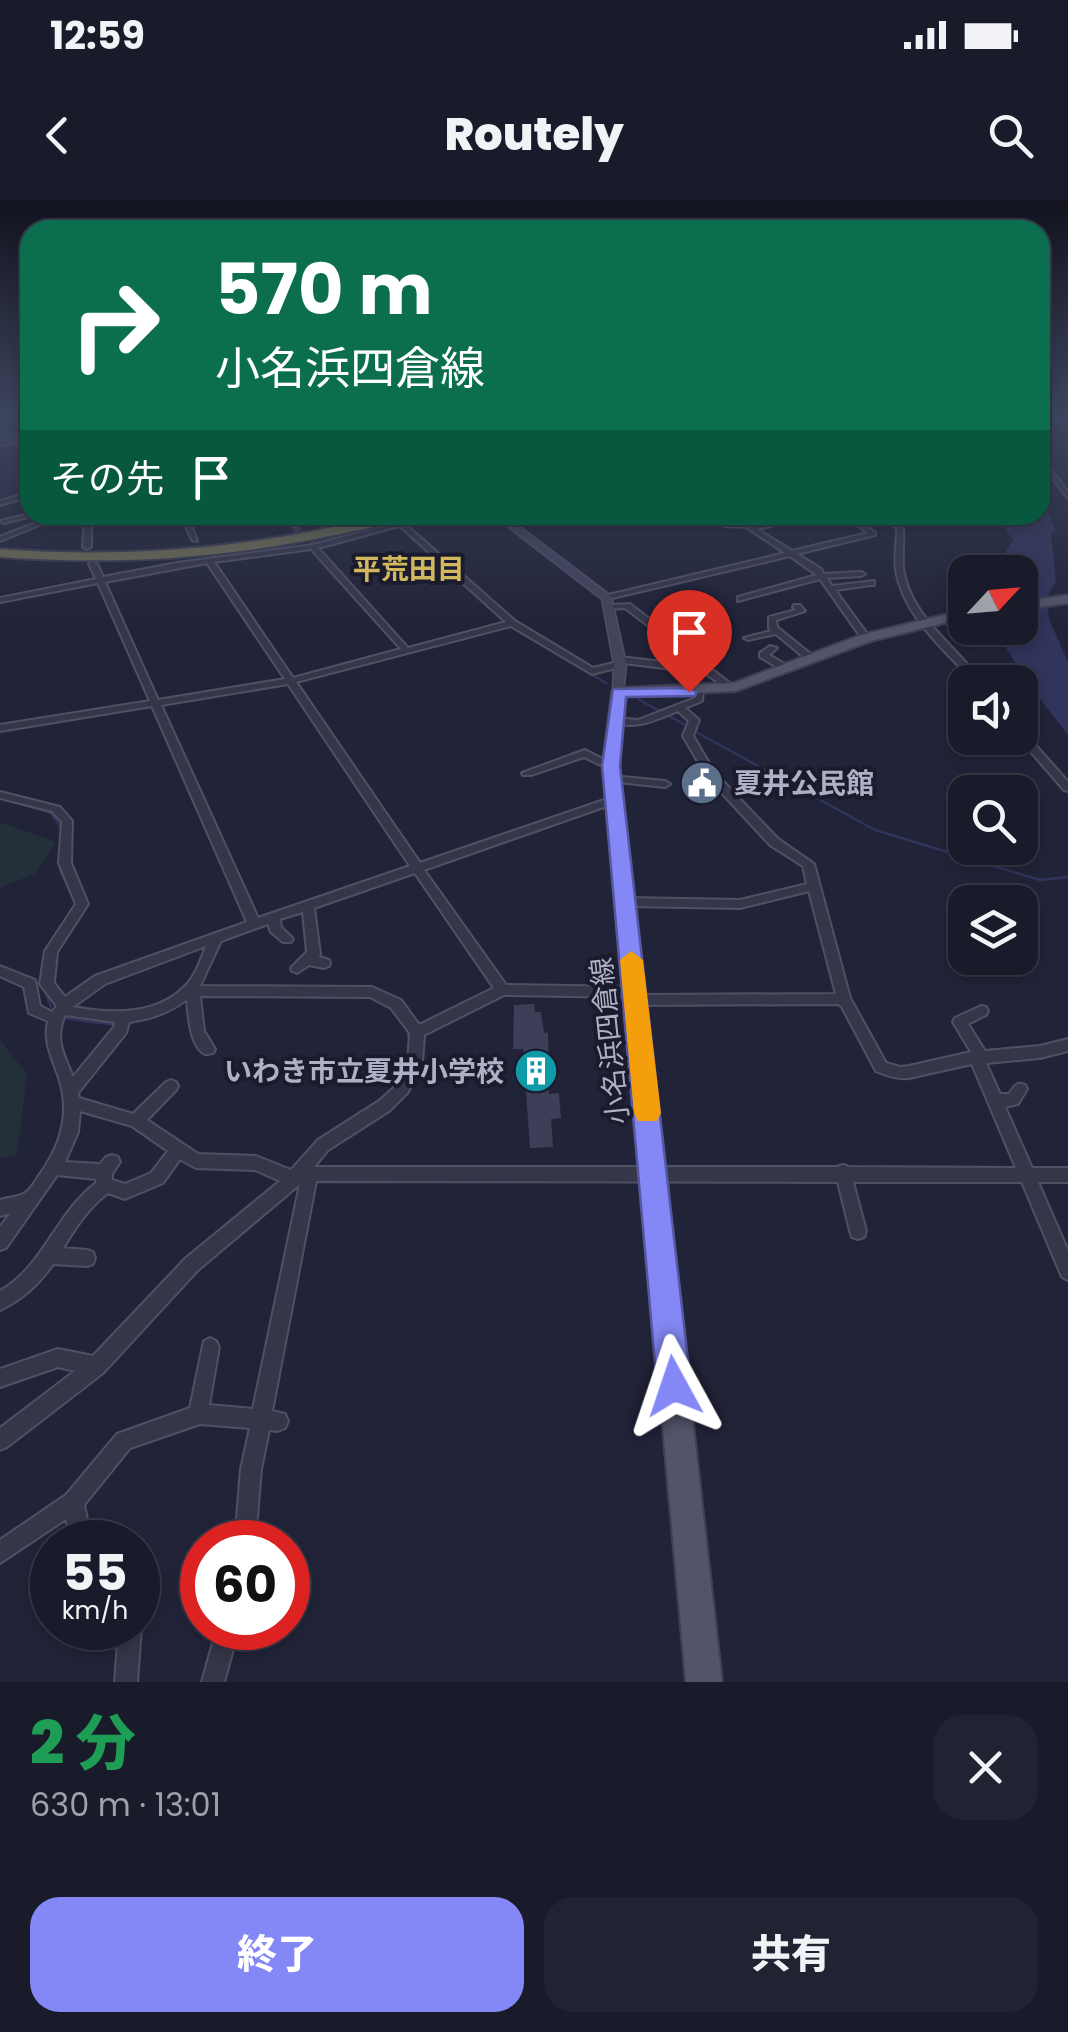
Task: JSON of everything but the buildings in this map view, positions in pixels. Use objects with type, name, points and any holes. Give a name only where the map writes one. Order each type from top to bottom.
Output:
[{"type":"highway","points":[[191,545],[282,536],[327,525]]},
{"type":"highway","points":[[0,551],[82,554],[277,539],[341,525]]},
{"type":"highway","points":[[0,551],[165,554],[276,544],[366,525]]},
{"type":"highway","points":[[165,554],[289,540],[372,525]]},
{"type":"main road","points":[[510,525],[608,603],[620,662],[618,692],[732,688],[866,638],[948,617]]},
{"type":"main road","points":[[1038,603],[1068,599]]},
{"type":"main road","name":"小名浜四倉線","points":[[618,692],[612,782],[704,1682]]},
{"type":"street","points":[[3,521],[18,532]]},
{"type":"street","points":[[0,539],[36,525]]},
{"type":"street","points":[[88,525],[88,547]]},
{"type":"street","points":[[186,525],[191,545]]},
{"type":"street","points":[[0,600],[100,580],[313,547],[384,525]]},
{"type":"street","points":[[405,525],[512,623],[592,671],[620,662],[672,666],[694,656],[626,606],[608,603]]},
{"type":"street","points":[[727,525],[754,525]]},
{"type":"street","points":[[608,603],[788,552],[884,534],[863,525]]},
{"type":"street","points":[[896,525],[900,529],[902,580],[926,622],[963,665]]},
{"type":"street","points":[[747,526],[824,576],[866,638]]},
{"type":"street","points":[[768,538],[784,536]]},
{"type":"street","points":[[313,547],[406,650]]},
{"type":"street","points":[[210,562],[502,990]]},
{"type":"street","points":[[93,564],[254,924]]},
{"type":"street","points":[[741,599],[824,576],[861,574]]},
{"type":"street","points":[[834,589],[870,587]]},
{"type":"street","points":[[797,607],[800,611],[772,619],[776,632],[810,658]]},
{"type":"street","points":[[0,728],[291,682],[512,623]]},
{"type":"street","points":[[748,638],[776,632]]},
{"type":"street","points":[[774,648],[764,655],[785,668]]},
{"type":"street","points":[[711,674],[732,688]]},
{"type":"street","points":[[615,721],[639,723],[699,699],[700,692]]},
{"type":"street","points":[[679,707],[694,720],[689,740],[711,775],[774,842],[804,860],[844,1001],[881,1067],[890,1073],[980,1059],[1019,1058],[1068,1045]]},
{"type":"street","points":[[527,773],[586,753],[612,782]]},
{"type":"street","points":[[1038,754],[1068,788]]},
{"type":"street","points":[[0,1242],[17,1214],[55,1168],[70,1130],[71,1098],[45,1036],[50,1016],[60,1004],[100,980],[417,868],[612,782],[666,784]]},
{"type":"street","points":[[0,794],[56,809],[67,821],[65,863],[82,904],[51,952],[47,984],[68,1011],[122,1023],[191,994],[359,989],[396,1004],[417,1032],[416,1063],[403,1088],[384,1106],[323,1145],[294,1177],[192,1264],[91,1364],[0,1440]]},
{"type":"street","points":[[626,902],[740,904],[814,886]]},
{"type":"street","points":[[308,906],[316,941],[310,964]]},
{"type":"street","points":[[274,917],[276,929],[287,939]]},
{"type":"street","points":[[208,1050],[197,1032],[191,994],[216,938]]},
{"type":"street","points":[[0,971],[30,984],[34,1009],[50,1016]]},
{"type":"street","points":[[417,1032],[502,990],[844,1001]]},
{"type":"street","points":[[981,1011],[960,1022],[980,1059],[1068,1270]]},
{"type":"street","points":[[71,1098],[122,1023]]},
{"type":"street","points":[[136,1121],[171,1086]]},
{"type":"street","points":[[996,1101],[1013,1100],[1020,1089]]},
{"type":"street","points":[[71,1098],[136,1121],[196,1161],[256,1163],[294,1177],[843,1172],[1068,1176]]},
{"type":"street","points":[[55,1168],[107,1173],[126,1192],[149,1184],[177,1150]]},
{"type":"street","points":[[843,1172],[858,1230]]},
{"type":"street","points":[[0,1301],[30,1283],[107,1173]]},
{"type":"street","points":[[250,1520],[270,1420],[294,1177]]},
{"type":"street","points":[[0,1208],[34,1198]]},
{"type":"street","points":[[50,1256],[87,1258]]},
{"type":"street","points":[[198,1415],[210,1347]]},
{"type":"street","points":[[0,1389],[0,1380],[40,1362],[58,1358],[91,1364]]},
{"type":"street","points":[[0,1552],[73,1502],[124,1441],[198,1415],[270,1420]]},
{"type":"street","points":[[73,1502],[77,1520]]},
{"type":"street","points":[[126,1682],[128,1650]]},
{"type":"street","points":[[212,1682],[221,1650]]},
{"type":"shaded area","points":[[0,822],[56,842],[36,873],[0,888]]},
{"type":"shaded area","points":[[0,1040],[27,1074],[17,1154],[0,1159]]},
{"type":"water","points":[[1050,516],[1055,530],[1051,534],[1056,581],[1047,598],[1049,619],[1068,662],[1068,735],[1038,696],[1038,665],[1017,665],[1004,645],[1038,645],[1038,555],[1004,555],[1013,540],[1002,525],[1050,525]]},
{"type":"waterway","points":[[542,645],[606,683]]},
{"type":"waterway","points":[[638,699],[689,727]]},
{"type":"waterway","points":[[0,731],[63,721]]},
{"type":"waterway","points":[[696,732],[875,830],[1040,880],[1068,877]]},
{"type":"waterway","points":[[0,798],[51,813],[62,829]]},
{"type":"waterway","points":[[60,856],[60,871],[76,904]]},
{"type":"waterway","points":[[42,983],[51,1007]]},
{"type":"waterway","points":[[201,997],[233,996]]},
{"type":"waterway","points":[[128,1024],[162,1013]]},
{"type":"waterway","points":[[64,1018],[115,1025]]},
{"type":"waterway","points":[[405,1026],[410,1042]]},
{"type":"tunnel","points":[[294,525],[313,547]]},
{"type":"slow traffic","points":[[631,960],[647,1113]]},
{"type":"place","name":"夏井公民館","points":[[702,783]]},
{"type":"place","name":"いわき市立夏井小学校","points":[[536,1071]]},
{"type":"district","name":"平荒田目","points":[[409,569]]},
{"type":"route","points":[[674,1386],[611,766],[618,692],[689,692]]}]
